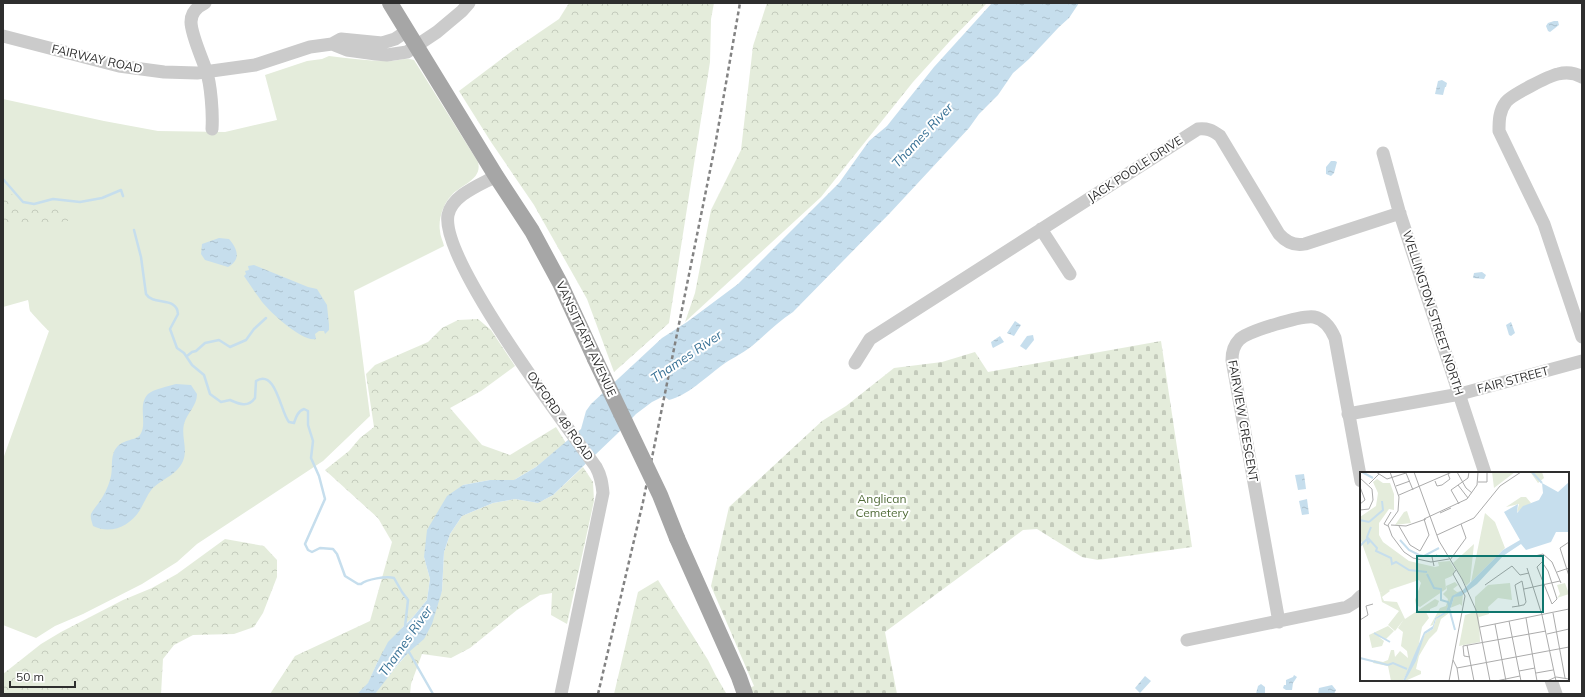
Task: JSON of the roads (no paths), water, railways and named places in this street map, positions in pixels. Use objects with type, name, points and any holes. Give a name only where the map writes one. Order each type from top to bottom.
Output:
[{"type":"main road","name":"VANSITTART AVENUE","points":[[390,3],[496,176],[532,231],[560,283],[660,495],[677,538],[739,677],[745,694]]},
{"type":"street","points":[[205,3],[194,11],[191,21],[207,73],[212,113],[212,129]]},
{"type":"street","name":"FAIRWAY ROAD","points":[[332,44],[347,50],[387,55],[407,52],[437,32],[462,11],[469,3]]},
{"type":"street","name":"FAIRWAY ROAD","points":[[3,36],[119,66],[164,72],[207,73],[255,65],[310,47],[332,44],[341,39],[382,43],[395,39],[407,31]]},
{"type":"street","points":[[1582,77],[1571,73],[1557,74],[1516,95],[1507,101],[1502,108],[1498,121],[1499,131],[1542,219],[1582,337]]},
{"type":"street","name":"JACK POOLE DRIVE","points":[[855,363],[870,339],[1198,129],[1206,128],[1220,136],[1280,234],[1296,245],[1305,244],[1400,213]]},
{"type":"street","name":"WELLINGTON STREET NORTH","points":[[1383,153],[1400,213],[1485,472]]},
{"type":"street","name":"OXFORD 48 ROAD","points":[[496,176],[461,196],[453,204],[448,215],[448,228],[455,249],[490,315],[596,467],[600,474],[603,493],[560,694]]},
{"type":"street","points":[[1041,229],[1070,274]]},
{"type":"street","name":"FAIRVIEW CRESCENT","points":[[1279,622],[1232,360],[1235,345],[1239,340],[1249,334],[1300,318],[1315,317],[1323,321],[1331,329],[1335,337],[1360,476]]},
{"type":"street","name":"FAIR STREET","points":[[1348,414],[1460,394],[1582,361]]},
{"type":"street","points":[[1187,640],[1348,607],[1360,597]]},
{"type":"street","points":[[1551,681],[1556,694]]},
{"type":"water","name":"Thames River","points":[[992,3],[1079,3],[1069,18],[1029,59],[1013,73],[998,95],[979,114],[969,128],[890,213],[793,312],[752,346],[725,363],[683,395],[669,400],[664,396],[652,402],[636,414],[553,495],[538,503],[515,499],[493,503],[462,516],[450,534],[444,552],[442,591],[432,624],[424,639],[399,663],[375,694],[357,694],[368,683],[388,642],[413,617],[427,600],[430,579],[424,557],[427,530],[447,496],[463,485],[490,480],[514,480],[536,467],[581,429],[586,411],[591,404],[662,338],[687,322],[738,284],[839,183],[869,141],[887,126],[934,67]]},
{"type":"water","points":[[1558,21],[1559,25],[1550,32],[1546,26],[1548,23]]},
{"type":"water","points":[[1442,80],[1447,83],[1443,95],[1435,94],[1438,81]]},
{"type":"water","points":[[1331,161],[1337,162],[1334,173],[1331,176],[1326,174],[1326,167]]},
{"type":"water","points":[[219,238],[229,239],[236,250],[237,254],[235,261],[228,267],[205,260],[201,254],[202,244]]},
{"type":"water","points":[[254,265],[308,287],[317,289],[327,305],[329,330],[325,334],[324,331],[319,331],[315,334],[316,339],[310,339],[294,331],[277,318],[264,304],[244,276],[246,274],[245,271],[249,270],[248,266]]},
{"type":"water","points":[[1482,272],[1486,275],[1484,279],[1473,278],[1474,273]]},
{"type":"water","points":[[1015,321],[1021,325],[1014,336],[1007,333]]},
{"type":"water","points":[[1511,322],[1515,333],[1511,336],[1509,335],[1506,325]]},
{"type":"water","points":[[1033,335],[1034,340],[1026,350],[1020,346],[1027,336]]},
{"type":"water","points":[[1000,336],[1004,342],[993,348],[991,342]]},
{"type":"water","points":[[176,384],[191,385],[197,394],[194,406],[187,416],[184,424],[183,433],[185,452],[183,461],[177,470],[152,489],[140,510],[131,521],[120,527],[107,530],[93,526],[91,514],[106,491],[111,476],[113,454],[120,444],[138,437],[142,431],[143,404],[145,398],[148,394],[154,391]]},
{"type":"water","points":[[1304,474],[1306,489],[1298,490],[1295,475]]},
{"type":"water","points":[[1307,499],[1309,514],[1302,515],[1299,501]]},
{"type":"water","points":[[1294,675],[1297,677],[1293,683],[1292,690],[1286,690],[1283,688],[1284,685],[1286,685],[1286,680]]},
{"type":"water","points":[[1145,676],[1151,681],[1140,693],[1135,688]]},
{"type":"water","points":[[1261,684],[1265,687],[1265,694],[1256,694],[1258,686]]},
{"type":"water","points":[[1332,685],[1336,690],[1334,694],[1318,694],[1319,688]]},
{"type":"waterway","points":[[3,179],[23,202],[34,204],[53,199],[80,202],[102,198],[121,190],[123,196]]},
{"type":"waterway","name":"Thames River","points":[[134,230],[141,257],[146,294],[149,298],[169,303],[177,308],[178,314],[170,329],[177,348],[184,353],[192,365],[204,375],[210,394],[221,402],[230,400],[240,404],[246,404],[255,398],[256,381],[263,379],[268,381],[273,386],[289,422],[294,423],[300,411],[304,409],[308,411],[308,425],[313,441],[311,458],[319,476],[325,499],[305,544],[308,550],[312,552],[320,548],[333,549],[337,554],[345,576],[358,584],[377,578],[394,578],[408,600],[405,627]]},
{"type":"waterway","points":[[187,356],[196,351],[205,343],[219,340],[230,347],[246,340],[254,329],[266,318]]},
{"type":"waterway","name":"Thames River","points":[[407,650],[433,694]]},
{"type":"railway","points":[[598,694],[643,502],[715,146],[740,3]]},
{"type":"park label","name":"Anglican Cemetery","points":[[882,506]]}]
